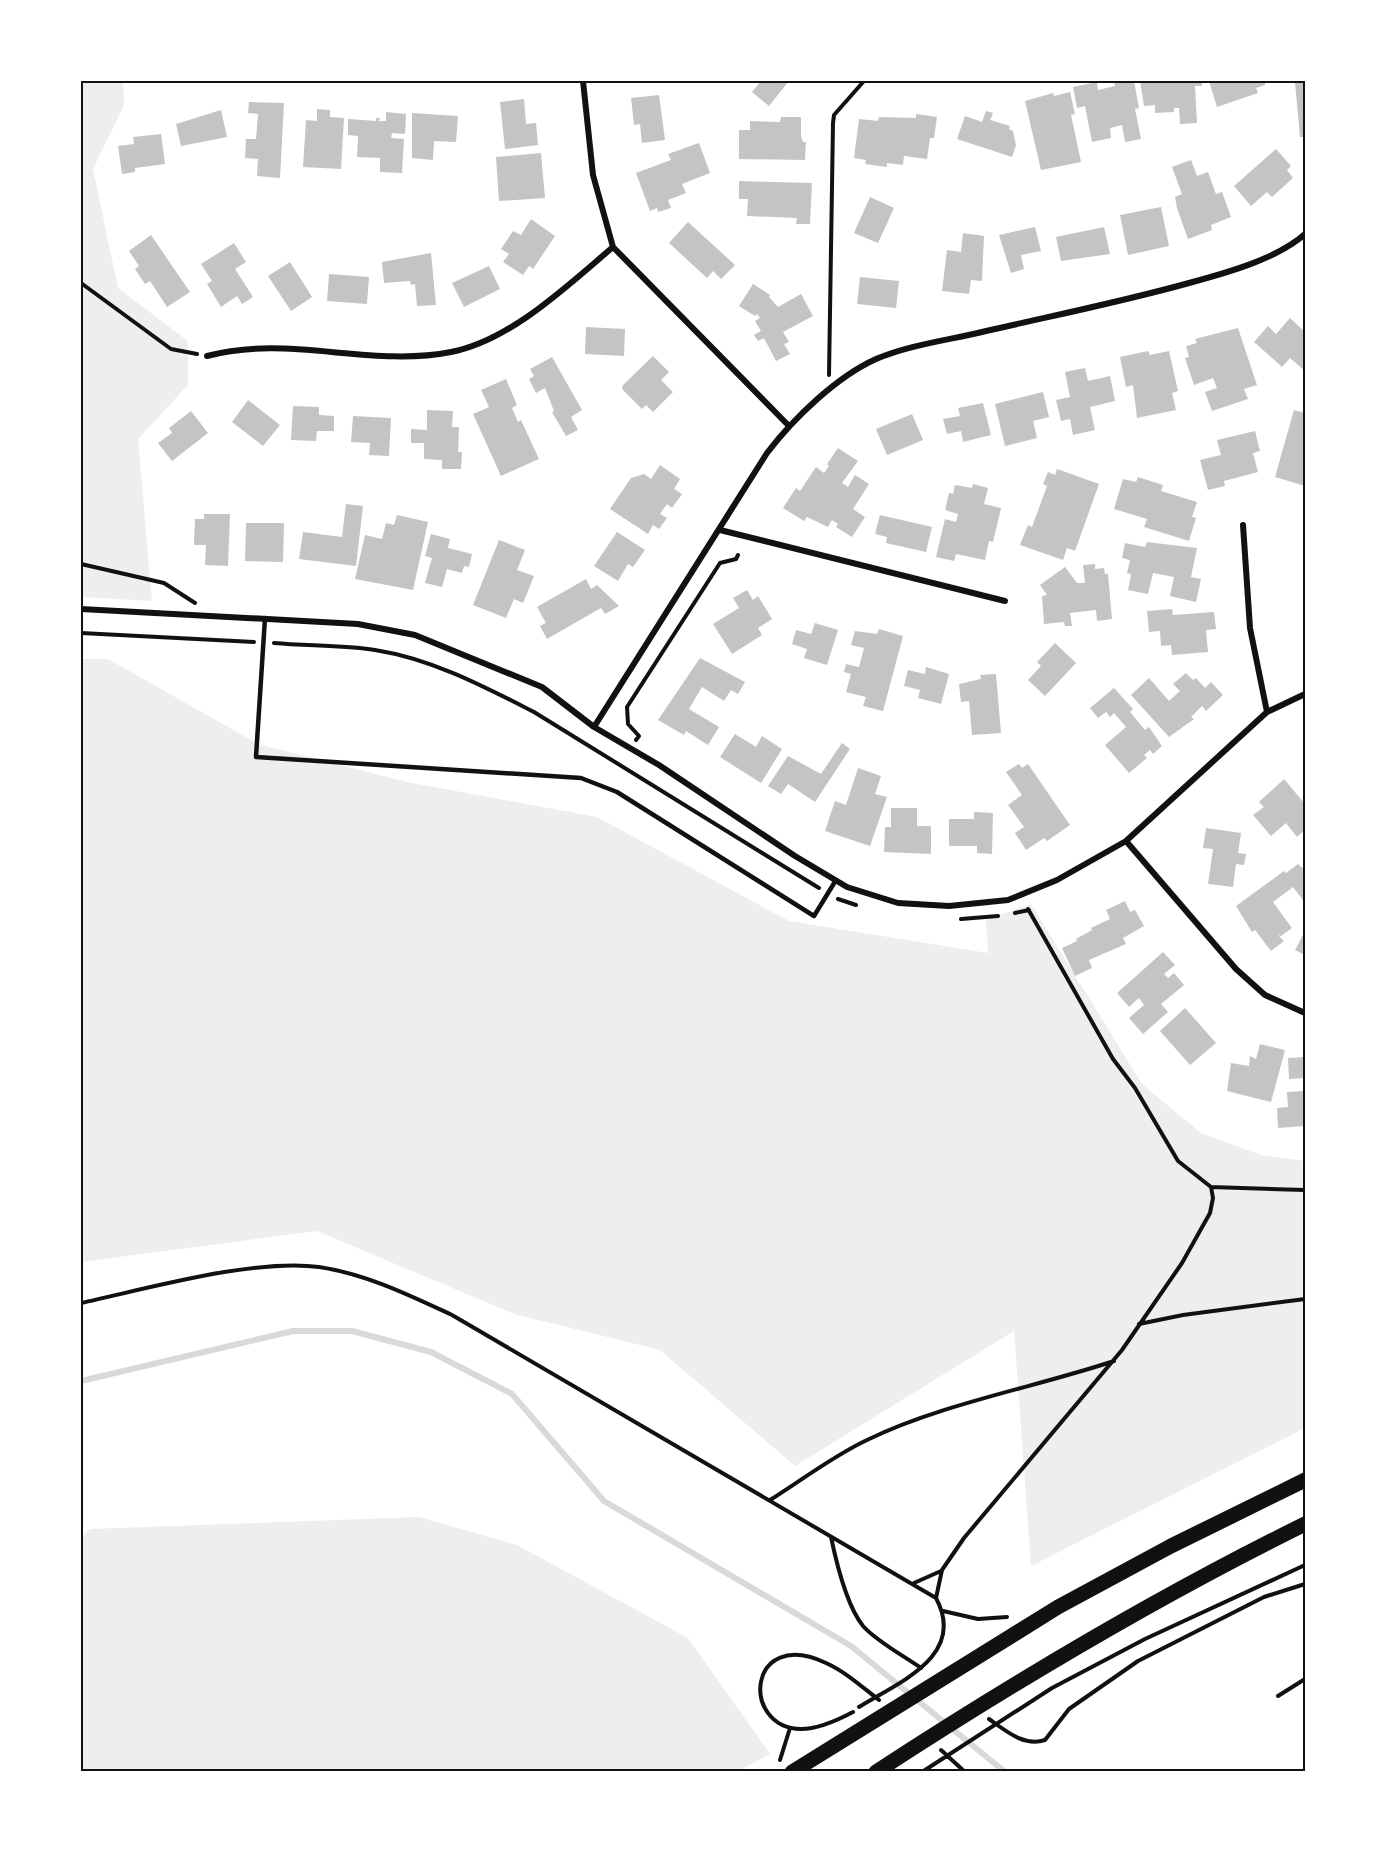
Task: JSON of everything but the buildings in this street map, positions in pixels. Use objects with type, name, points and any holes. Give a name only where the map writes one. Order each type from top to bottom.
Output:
[{"type":"main road","points":[[792,1772],[1058,1607],[1171,1546],[1305,1480]]},
{"type":"main road","points":[[876,1772],[982,1704],[1214,1569],[1305,1524]]},
{"type":"street","points":[[583,81],[593,175],[613,247],[788,425]]},
{"type":"street","points":[[594,726],[767,453],[788,425],[823,394],[876,359],[935,342],[1167,290],[1229,272],[1294,243],[1305,234]]},
{"type":"street","points":[[207,356],[236,348],[278,346],[405,356],[451,352],[490,339],[515,323],[568,286],[613,247]]},
{"type":"street","points":[[1243,525],[1250,628],[1267,712]]},
{"type":"street","points":[[720,530],[1005,601]]},
{"type":"street","points":[[81,609],[358,624],[415,635],[542,687],[594,726],[836,880],[898,903],[950,906],[1008,900],[1058,880],[1126,841],[1267,712],[1305,694]]},
{"type":"street","points":[[1126,841],[1236,969],[1265,995],[1305,1013]]},
{"type":"lane","points":[[265,618],[256,757],[581,778],[617,792],[814,916],[836,880]]},
{"type":"path","points":[[829,376],[833,123],[834,115],[864,81]]},
{"type":"path","points":[[81,283],[171,349],[207,356]]},
{"type":"path","points":[[618,765],[639,736],[628,724],[627,707],[720,563],[736,559],[738,555]]},
{"type":"path","points":[[81,564],[164,583],[215,616]]},
{"type":"path","points":[[81,633],[375,650],[434,665],[534,712],[828,893],[844,902],[864,908]]},
{"type":"path","points":[[1020,895],[1113,1059],[1135,1088],[1178,1161],[1211,1187],[1305,1191]]},
{"type":"path","points":[[956,919],[976,920],[1029,910]]},
{"type":"path","points":[[936,1599],[942,1570],[964,1538],[1114,1360],[1182,1263],[1210,1213],[1213,1198],[1211,1187]]},
{"type":"path","points":[[81,1303],[229,1273],[276,1267],[318,1267],[357,1276],[400,1290],[452,1315],[914,1583],[936,1599],[943,1611],[944,1631],[942,1644],[929,1662],[851,1713],[822,1726],[790,1728],[768,1711],[761,1695],[759,1682],[771,1662],[788,1655],[816,1659],[842,1671],[859,1684]]},
{"type":"path","points":[[1138,1324],[1183,1315],[1305,1299]]},
{"type":"path","points":[[770,1500],[867,1440],[946,1410],[1054,1381],[1114,1360]]},
{"type":"path","points":[[831,1536],[853,1608],[864,1626]]},
{"type":"path","points":[[922,1772],[1052,1688],[1145,1639],[1305,1565]]},
{"type":"path","points":[[914,1583],[942,1570]]},
{"type":"path","points":[[1051,1736],[1056,1725],[1069,1709],[1138,1661],[1264,1597],[1305,1584]]},
{"type":"path","points":[[943,1611],[978,1619],[1015,1616]]},
{"type":"path","points":[[1278,1696],[1305,1679]]},
{"type":"path","points":[[779,1761],[790,1728]]},
{"type":"shaded area","points":[[81,81],[123,81],[124,105],[93,169],[118,288],[188,341],[188,385],[138,439],[152,601],[81,597]]},
{"type":"shaded area","points":[[81,659],[108,659],[258,744],[407,782],[597,817],[789,921],[988,953],[986,920],[1031,904],[1142,1084],[1201,1133],[1261,1155],[1305,1161],[1305,1428],[1031,1566],[1014,1331],[795,1466],[660,1350],[514,1314],[317,1231],[81,1262]]},
{"type":"shaded area","points":[[419,1517],[517,1545],[688,1638],[770,1754],[736,1772],[81,1772],[81,1538],[90,1529]]},
{"type":"waterway","points":[[81,1381],[293,1331],[352,1331],[431,1352],[512,1394],[604,1501],[851,1646],[1005,1772]]}]
